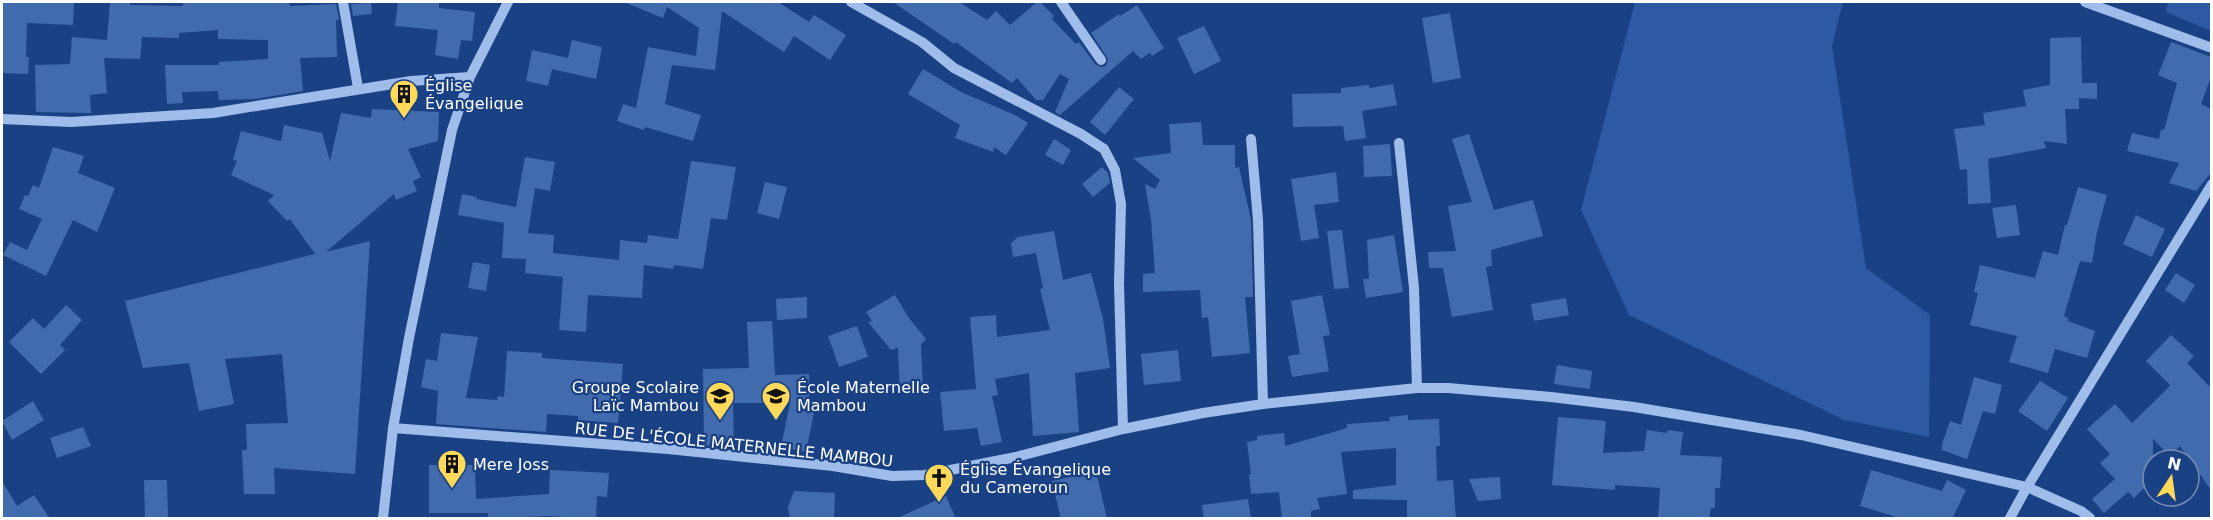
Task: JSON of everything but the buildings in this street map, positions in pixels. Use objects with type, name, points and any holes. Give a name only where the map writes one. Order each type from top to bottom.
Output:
[{"type":"street","points":[[343,2],[358,88]]},
{"type":"street","points":[[383,519],[393,428],[452,130],[470,77],[508,2]]},
{"type":"street","points":[[851,2],[922,42],[954,68],[1081,134],[1104,149],[1115,170],[1121,204],[1119,284],[1123,429]]},
{"type":"street","points":[[1061,2],[1101,60]]},
{"type":"street","points":[[2085,2],[2211,48]]},
{"type":"street","points":[[2,119],[71,122],[213,112],[358,88],[470,77]]},
{"type":"street","points":[[1251,139],[1258,220],[1263,404]]},
{"type":"street","points":[[1399,143],[1414,288],[1417,388]]},
{"type":"street","points":[[2010,519],[2027,487],[2211,184]]},
{"type":"street","name":"RUE DE L'ÉCOLE MATERNELLE MAMBOU","points":[[393,428],[668,449],[833,466],[892,476],[925,475],[1072,444],[1123,429],[1263,404],[1417,388],[1448,388],[1551,397],[1715,420],[1801,435],[2027,487],[2081,511],[2090,519]]},
{"type":"shaded area","points":[[1635,2],[1843,2],[1832,46],[1866,268],[1930,315],[1929,437],[1844,420],[1629,315],[1581,210]]},
{"type":"shaded area","points":[[2168,2],[2211,2],[2211,31],[2166,12]]},
{"type":"place","name":"Église Évangelique","points":[[404,120]]},
{"type":"place","name":"Groupe Scolaire Laïc Mambou","points":[[720,422]]},
{"type":"place","name":"École Maternelle Mambou","points":[[776,422]]},
{"type":"place","name":"Mere Joss","points":[[452,490]]},
{"type":"place","name":"Église Évangelique du Cameroun","points":[[939,504]]}]
